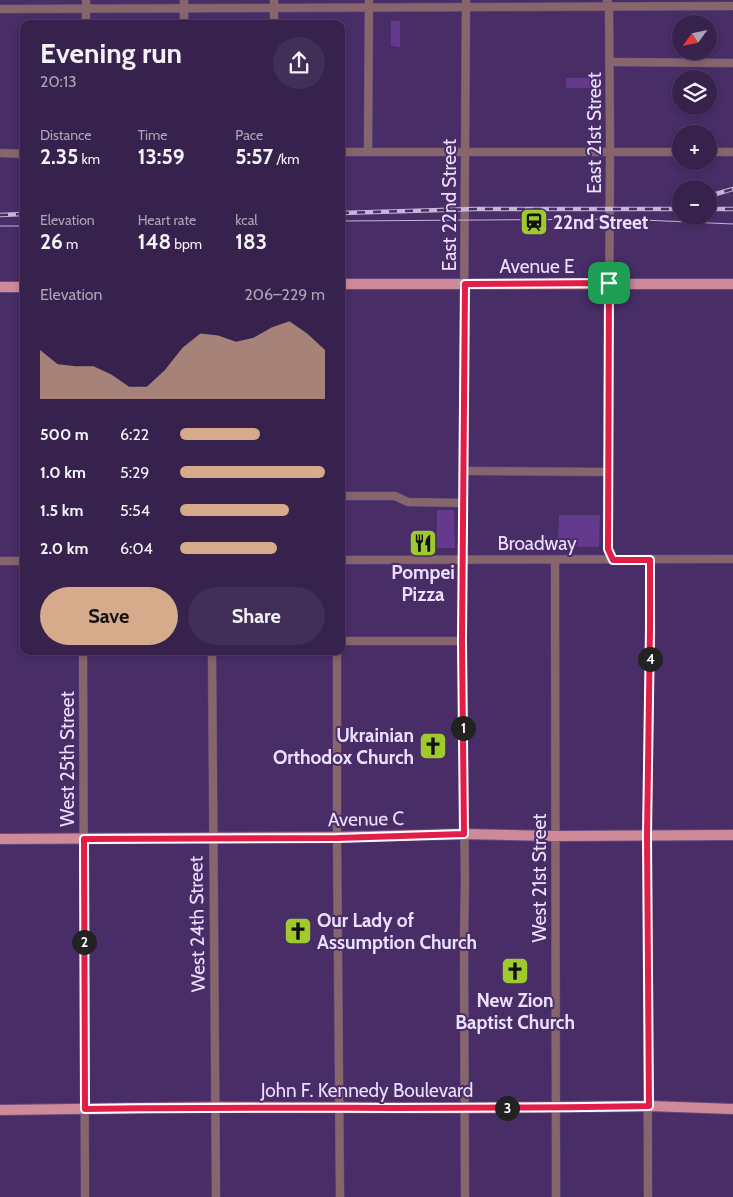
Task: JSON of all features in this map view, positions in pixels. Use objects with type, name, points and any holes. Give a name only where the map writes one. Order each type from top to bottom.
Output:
[{"type":"main road","name":"Avenue E","points":[[345,284],[733,284]]},
{"type":"main road","points":[[0,287],[20,286]]},
{"type":"main road","name":"Avenue C","points":[[0,839],[337,838],[464,834],[555,836],[733,835]]},
{"type":"main road","name":"John F. Kennedy Boulevard","points":[[0,1110],[216,1107],[556,1108],[649,1106],[733,1109]]},
{"type":"street","points":[[33,0],[33,9]]},
{"type":"street","points":[[86,0],[86,20]]},
{"type":"street","points":[[184,0],[184,20]]},
{"type":"street","points":[[0,9],[184,9],[274,4],[368,3],[608,3],[733,6]]},
{"type":"street","points":[[368,3],[368,152]]},
{"type":"street","name":"East 21st Street","points":[[608,3],[610,62],[608,549],[613,560]]},
{"type":"street","points":[[274,4],[274,20]]},
{"type":"street","name":"East 22nd Street","points":[[464,1197],[462,641],[466,4]]},
{"type":"street","points":[[610,62],[733,63]]},
{"type":"street","points":[[345,152],[672,152]]},
{"type":"street","points":[[717,152],[733,152]]},
{"type":"street","points":[[0,154],[20,154]]},
{"type":"street","points":[[464,471],[608,472]]},
{"type":"street","points":[[345,496],[395,496],[414,502],[463,503]]},
{"type":"street","name":"Broadway","points":[[345,560],[733,559]]},
{"type":"street","name":"West 21st Street","points":[[555,560],[556,1197]]},
{"type":"street","points":[[648,1197],[647,836],[650,560]]},
{"type":"street","points":[[0,561],[20,561]]},
{"type":"street","points":[[345,641],[462,641]]},
{"type":"street","name":"West 25th Street","points":[[83,655],[85,1197]]},
{"type":"street","name":"West 24th Street","points":[[212,655],[216,1197]]},
{"type":"street","points":[[337,655],[338,1108],[340,1197]]},
{"type":"shaded area","points":[[391,21],[400,21],[400,47],[391,46]]},
{"type":"shaded area","points":[[566,78],[600,78],[600,88],[566,88]]},
{"type":"shaded area","points":[[437,510],[454,510],[455,548],[437,548]]},
{"type":"shaded area","points":[[559,515],[600,515],[599,547],[558,546]]},
{"type":"tram line","points":[[345,221],[620,219],[733,224]]},
{"type":"tram line","points":[[0,226],[20,226]]},
{"type":"railway","points":[[717,194],[733,189]]},
{"type":"railway","points":[[345,213],[475,209],[672,209]]},
{"type":"railway","points":[[717,209],[733,209]]},
{"type":"railway","points":[[0,215],[20,214]]},
{"type":"place","name":"22nd Street","points":[[534,222]]},
{"type":"place","name":"Pompei Pizza","points":[[423,543]]},
{"type":"place","name":"Ukrainian Orthodox Church","points":[[433,746]]},
{"type":"place","name":"Our Lady of Assumption Church","points":[[298,931]]},
{"type":"place","name":"New Zion Baptist Church","points":[[515,971]]},
{"type":"route","points":[[609,283],[608,549],[613,560],[650,560],[647,781],[649,1106],[556,1108],[216,1107],[85,1109],[84,839],[337,838],[464,834],[462,641],[465,284],[609,283]]}]
